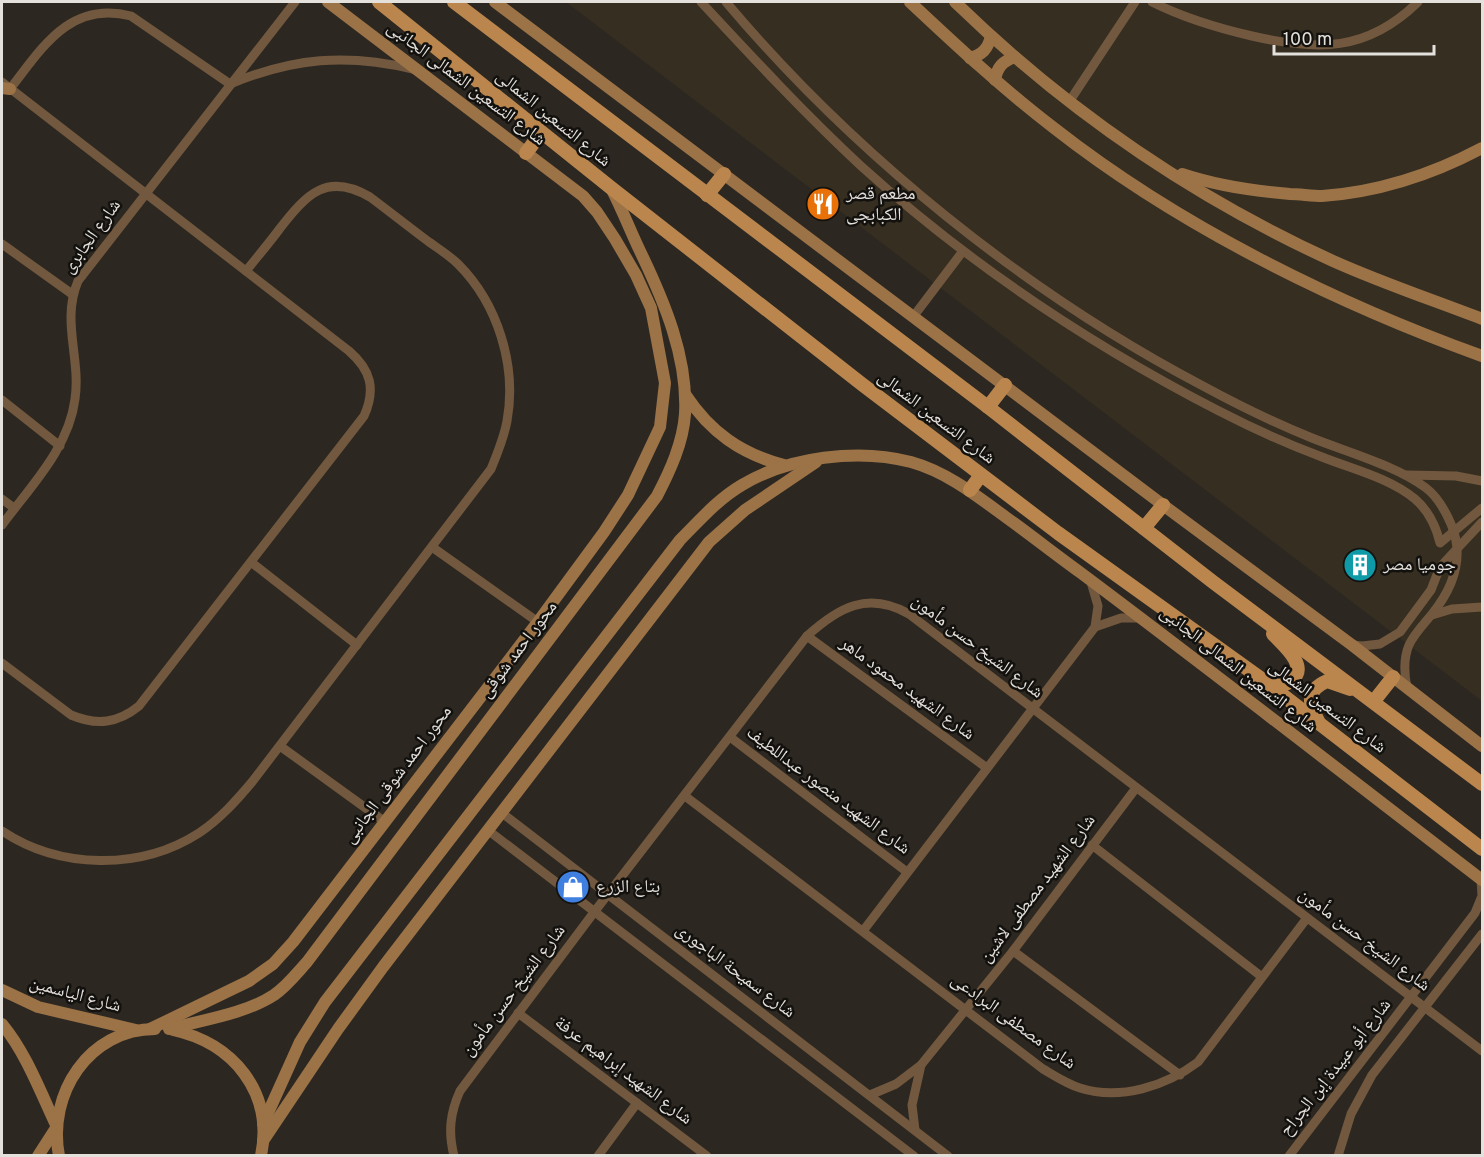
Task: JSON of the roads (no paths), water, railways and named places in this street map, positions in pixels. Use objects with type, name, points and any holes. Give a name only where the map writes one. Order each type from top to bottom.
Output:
[{"type":"main road","name":"شارع التسعين الشمالى","points":[[379,2],[541,133],[981,475],[1263,680],[1482,849]]},
{"type":"main road","name":"شارع التسعين الشمالى","points":[[454,2],[1482,784]]},
{"type":"main road","points":[[526,153],[541,133]]},
{"type":"main road","points":[[707,195],[724,174]]},
{"type":"main road","points":[[988,407],[1005,385]]},
{"type":"main road","points":[[969,490],[981,475]]},
{"type":"main road","points":[[1144,528],[1162,505]]},
{"type":"main road","points":[[1247,607],[1290,652],[1298,667],[1297,673],[1287,683],[1280,685],[1263,680]]},
{"type":"main road","points":[[1319,723],[1311,706],[1311,695],[1317,686],[1327,681],[1374,701],[1393,677]]},
{"type":"street","name":"شارع الجابرى","points":[[2,525],[60,446],[70,423],[76,398],[70,310],[72,294],[86,268],[295,2]]},
{"type":"street","name":"شارع التسعين الشمالى الجانبى","points":[[328,2],[583,196]]},
{"type":"street","points":[[495,2],[1162,505],[1477,738],[1482,746]]},
{"type":"street","points":[[701,2],[784,92],[860,164],[963,251],[1054,314],[1148,372],[1220,411],[1300,449],[1395,486],[1428,514],[1438,532],[1440,543],[1482,508]]},
{"type":"street","points":[[726,2],[796,80],[872,152],[994,254],[1115,336],[1203,386],[1306,436],[1404,475],[1427,489],[1438,500],[1451,523],[1456,542],[1457,561],[1452,582],[1442,601],[1411,641],[1405,662],[1407,688]]},
{"type":"street","points":[[910,2],[970,58],[1055,130],[1212,233],[1330,294],[1482,356]]},
{"type":"street","points":[[955,2],[991,36],[1069,102],[1162,167],[1246,217],[1334,261],[1482,318]]},
{"type":"street","points":[[1069,102],[1135,2]]},
{"type":"street","points":[[1152,2],[1219,28],[1289,44],[1318,46],[1345,43],[1370,34],[1395,21],[1418,2]]},
{"type":"street","points":[[2,663],[71,715],[84,721],[98,723],[129,715],[140,706],[364,416],[371,394],[368,374],[360,361],[4,86],[65,21],[82,12],[101,8],[131,16],[230,84],[281,66],[323,59],[355,59],[418,70]]},
{"type":"street","points":[[970,58],[985,51],[991,36]]},
{"type":"street","points":[[995,80],[1000,65],[1015,57]]},
{"type":"street","points":[[1162,167],[1205,181],[1250,191],[1320,196],[1409,180],[1455,162],[1482,148]]},
{"type":"street","points":[[2,831],[33,848],[72,858],[108,861],[128,859],[164,850],[198,833],[228,811],[491,469],[501,446],[507,421],[508,364],[500,332],[492,313],[477,286],[457,263],[370,197],[356,189],[341,186],[318,190],[299,204],[246,271]]},
{"type":"street","name":"محور احمد شوقى","points":[[169,1029],[258,1004],[275,994],[307,962],[657,496],[670,471],[679,444],[685,416],[685,393],[674,333],[660,293],[610,187]]},
{"type":"street","name":"محور احمد شوقى الجانبى","points":[[56,1126],[59,1106],[66,1087],[89,1056],[122,1036],[145,1030],[249,981],[273,964],[293,942],[538,622],[604,532],[628,495],[660,427],[665,383],[651,308],[636,275],[615,239],[583,196]]},
{"type":"street","points":[[2,244],[72,294]]},
{"type":"street","points":[[913,317],[963,251]]},
{"type":"street","points":[[1054,314],[1062,301]]},
{"type":"street","points":[[685,393],[696,411],[726,440],[764,460],[784,465]]},
{"type":"street","points":[[2,400],[60,446]]},
{"type":"street","points":[[1300,449],[1306,436]]},
{"type":"street","points":[[263,1124],[300,1042],[325,1002],[680,540],[711,509],[741,485],[784,465],[863,455],[910,462],[934,470],[969,490]]},
{"type":"street","points":[[264,1149],[354,1007],[709,542],[745,510],[819,460]]},
{"type":"street","points":[[1404,475],[1456,476],[1482,481]]},
{"type":"street","name":"شارع التسعين الشمالى الجانبى","points":[[969,490],[1482,880]]},
{"type":"street","points":[[2,499],[14,508]]},
{"type":"street","points":[[1352,645],[1380,644],[1400,632],[1431,590],[1440,567],[1482,522]]},
{"type":"street","points":[[432,547],[538,622]]},
{"type":"street","points":[[251,562],[357,645]]},
{"type":"street","points":[[863,932],[1095,627],[1098,613],[1097,599],[1089,579]]},
{"type":"street","name":"شارع الشيخ حسن مأمون","points":[[454,1155],[450,1135],[451,1116],[460,1091],[807,636],[825,620],[842,610],[859,604],[879,602],[909,614],[1482,1051]]},
{"type":"street","points":[[1430,616],[1452,609],[1482,607]]},
{"type":"street","points":[[1095,627],[1121,618],[1140,618]]},
{"type":"street","points":[[1400,632],[1411,641]]},
{"type":"street","name":"شارع الشهيد محمود ماهر","points":[[807,636],[987,768]]},
{"type":"street","name":"شارع الشهيد منصور عبداللطيف","points":[[730,737],[907,872]]},
{"type":"street","points":[[280,746],[385,822]]},
{"type":"street","name":"شارع الشهيد مصطفى لاشين","points":[[870,1095],[896,1084],[921,1065],[1012,951],[1136,788]]},
{"type":"street","name":"شارع مصطفى البرادعى","points":[[685,796],[1043,1069],[1080,1088],[1101,1093],[1151,1086],[1180,1075],[1198,1062],[1307,918]]},
{"type":"street","name":"شارع سميحة الباجورى","points":[[502,813],[948,1155]]},
{"type":"street","name":"شارع سميحة الباجورى","points":[[489,831],[914,1155]]},
{"type":"street","points":[[1092,845],[1262,977]]},
{"type":"street","name":"شارع أبو عبيدة إبن الجراح","points":[[1289,1155],[1412,996],[1480,903],[1482,880]]},
{"type":"street","name":"شارع أبو عبيدة إبن الجراح","points":[[1338,1155],[1351,1114],[1372,1075],[1482,934]]},
{"type":"street","points":[[1012,951],[1180,1075]]},
{"type":"street","name":"شارع الياسمين","points":[[2,990],[21,1000],[56,1012],[145,1030]]},
{"type":"street","name":"شارع الشهيد إبراهيم عرفة","points":[[518,1013],[707,1155]]},
{"type":"street","points":[[2,1024],[25,1060],[56,1126],[59,1155]]},
{"type":"street","points":[[145,1030],[169,1029],[192,1034],[214,1044],[233,1060],[248,1078],[258,1101],[263,1124],[264,1149]]},
{"type":"street","name":"شارع الشهيد مصطفى لاشين","points":[[915,1130],[912,1105],[921,1065]]},
{"type":"street","points":[[598,1155],[637,1103]]},
{"type":"street","points":[[38,1155],[56,1126]]},
{"type":"place","name":"مطعم قصر الكبابجى","points":[[823,204]]},
{"type":"place","name":"جوميا مصر","points":[[1360,565]]},
{"type":"place","name":"بتاع الزرع","points":[[573,887]]}]
